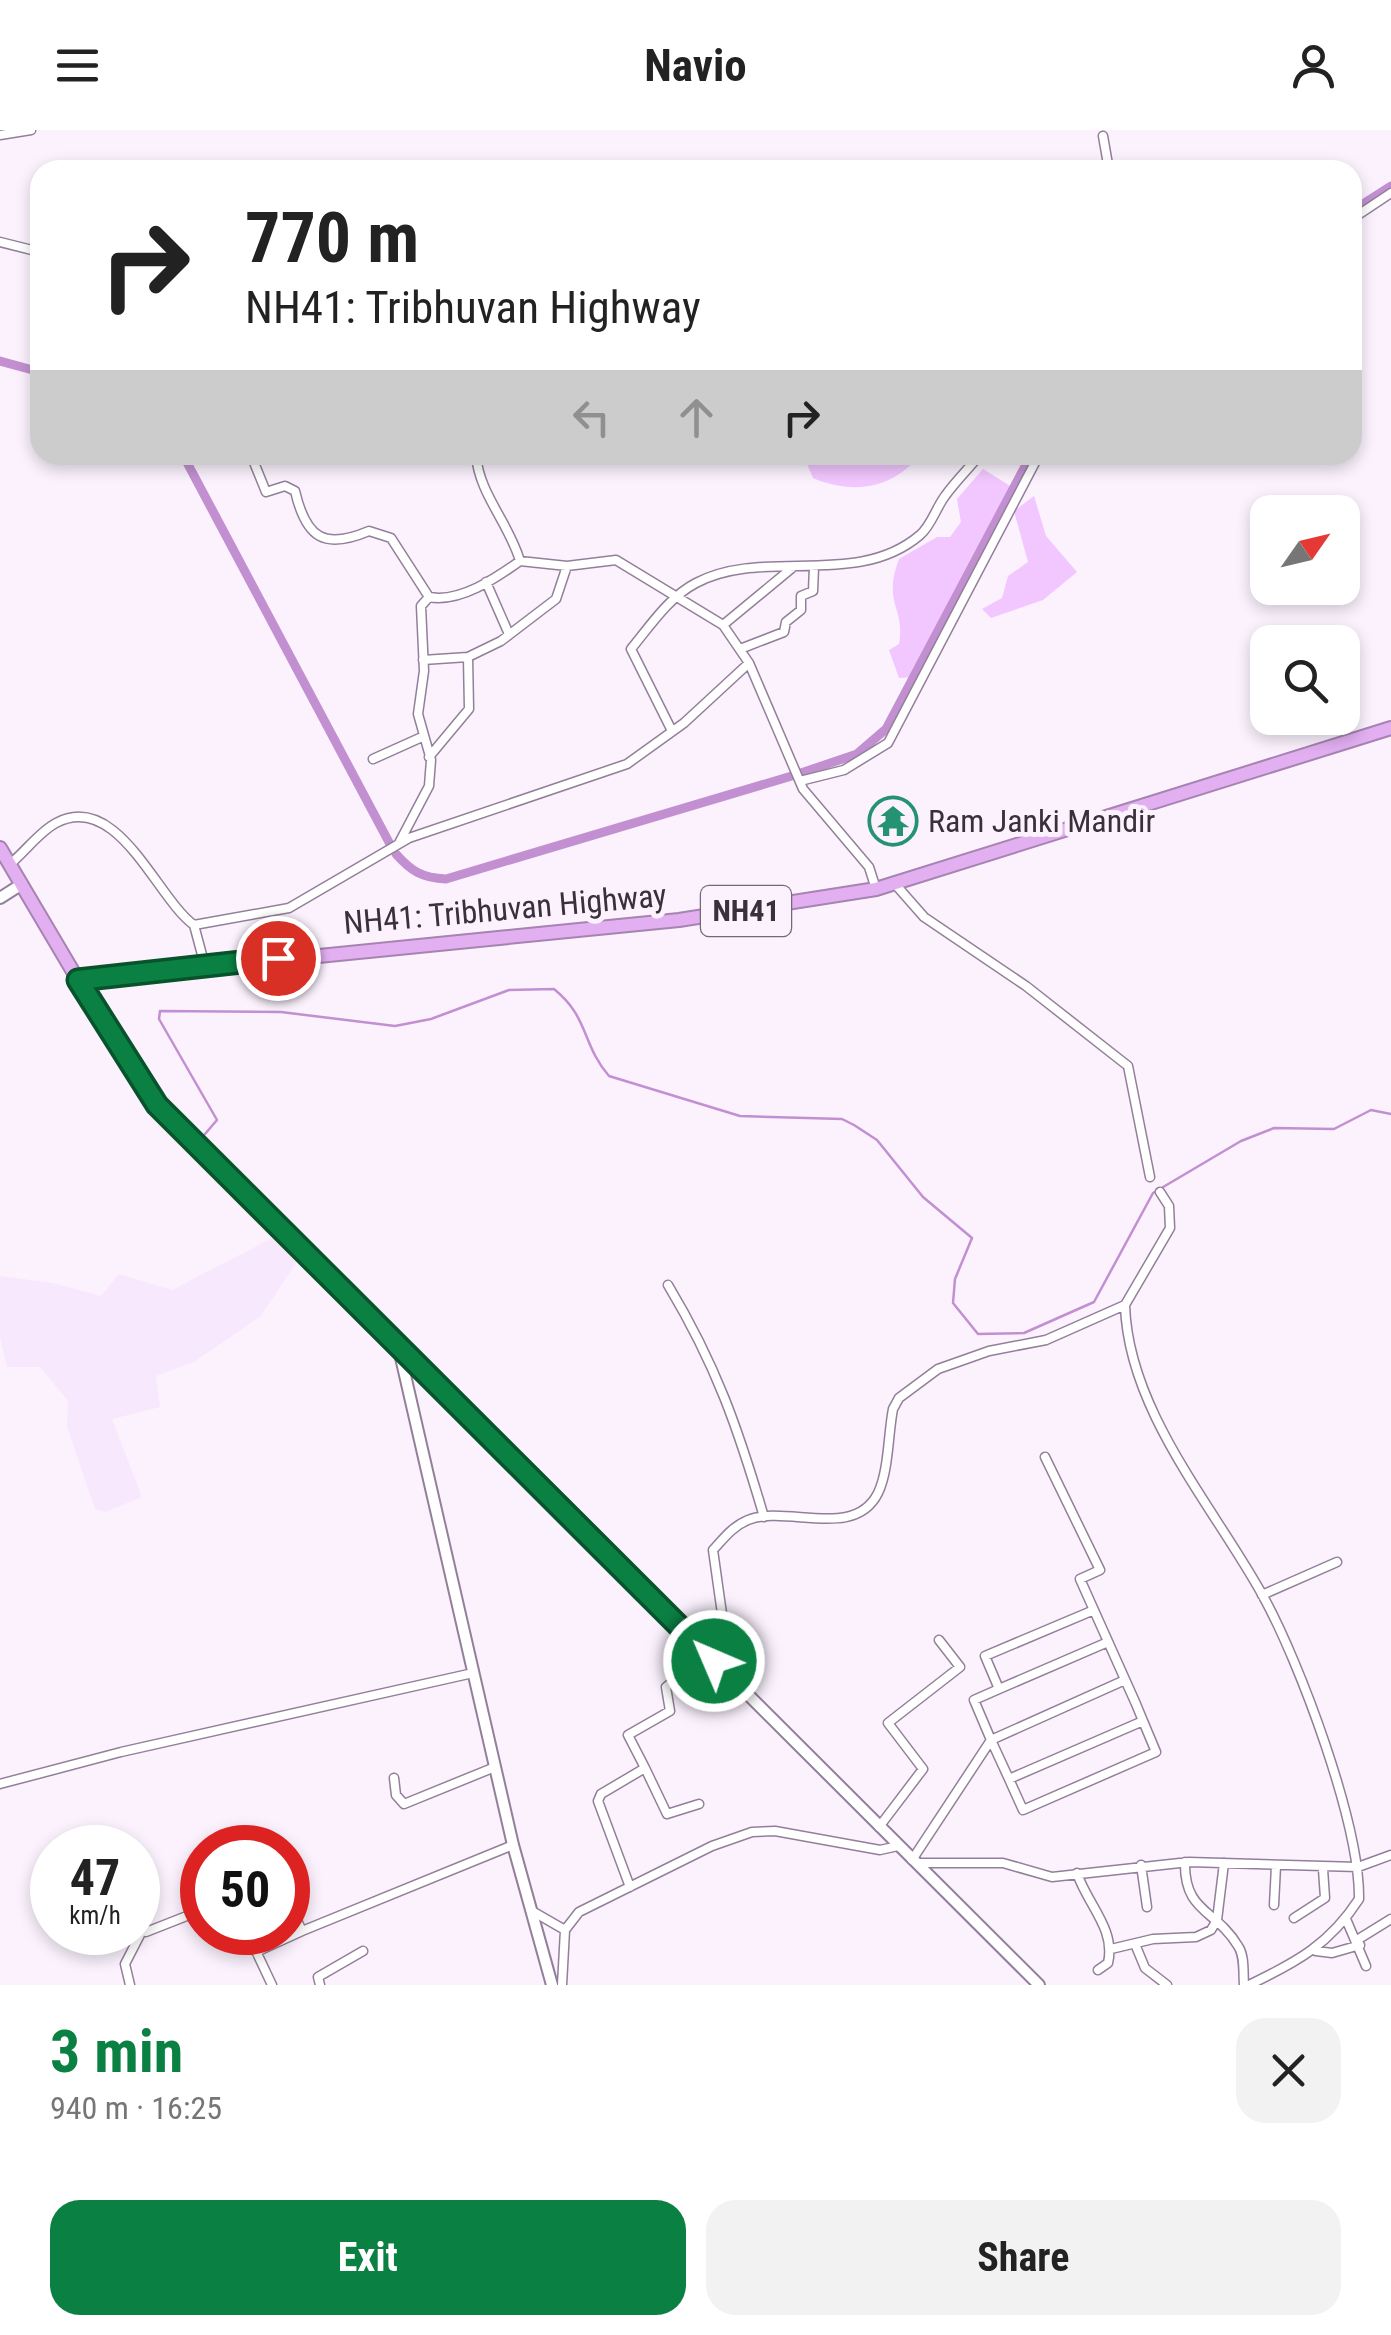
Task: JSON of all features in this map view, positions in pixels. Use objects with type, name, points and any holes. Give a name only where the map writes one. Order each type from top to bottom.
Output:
[{"type":"highway","name":"NH41: Tribhuvan Highway","points":[[78,980],[679,920],[876,889],[1391,728]]},
{"type":"highway","points":[[0,848],[78,980]]},
{"type":"main road","points":[[0,898],[22,884]]},
{"type":"main road","points":[[78,980],[157,1105],[1039,1985]]},
{"type":"main road","points":[[398,1346],[513,1845],[552,1985]]},
{"type":"street","points":[[0,135],[31,130]]},
{"type":"street","points":[[1102,136],[1107,160]]},
{"type":"street","points":[[1362,213],[1391,193]]},
{"type":"street","points":[[0,242],[30,250]]},
{"type":"street","points":[[255,465],[266,492],[286,486],[295,490],[301,514],[312,531],[327,540],[344,541],[369,531],[391,538],[430,597],[445,600],[486,582],[520,560],[567,566],[616,560],[724,625],[749,663],[810,800],[869,867],[876,889]]},
{"type":"street","points":[[477,465],[477,474],[511,531],[520,560]]},
{"type":"street","points":[[672,732],[630,649],[678,594],[727,572],[766,565],[814,567],[892,553],[922,534],[946,495],[972,465]]},
{"type":"street","points":[[800,781],[844,770],[888,743],[1034,465]]},
{"type":"street","points":[[423,660],[468,656],[501,641],[508,632],[556,600],[567,566]]},
{"type":"street","points":[[740,649],[784,632],[786,622],[802,610],[801,596],[814,591],[814,567]]},
{"type":"street","points":[[724,625],[792,568]]},
{"type":"street","points":[[486,582],[508,632]]},
{"type":"street","points":[[399,843],[428,786],[429,756],[418,714],[423,660],[421,606],[430,597]]},
{"type":"street","points":[[429,756],[469,709],[468,656]]},
{"type":"street","points":[[194,926],[289,908],[399,843],[628,764],[672,732],[749,663]]},
{"type":"street","points":[[372,759],[422,737]]},
{"type":"street","points":[[10,864],[54,824],[76,816],[97,821],[143,860],[180,915],[194,926],[205,966]]},
{"type":"street","points":[[895,884],[924,917],[1026,986],[1128,1066],[1150,1177]]},
{"type":"street","points":[[1160,1192],[1169,1206],[1170,1228],[1125,1305],[1126,1335],[1147,1399],[1262,1595],[1306,1693],[1358,1866],[1359,1898],[1316,1951],[1246,1985],[1241,1949],[1218,1920],[1198,1910],[1185,1880],[1185,1862]]},
{"type":"street","points":[[668,1285],[724,1389],[764,1516]]},
{"type":"street","points":[[699,1804],[667,1814],[628,1735],[670,1711],[666,1687],[710,1658],[723,1621],[713,1550],[730,1530],[764,1516],[815,1520],[869,1506],[879,1490],[892,1409],[899,1398],[954,1362],[1046,1340],[1125,1305]]},
{"type":"street","points":[[1045,1457],[1100,1570],[1080,1579],[1125,1680],[1156,1752],[1023,1810],[974,1700],[1108,1642]]},
{"type":"street","points":[[1262,1595],[1336,1562]]},
{"type":"street","points":[[1000,1689],[985,1656],[1094,1610]]},
{"type":"street","points":[[880,1827],[923,1769],[888,1723],[960,1667],[939,1640]]},
{"type":"street","points":[[0,1784],[120,1752],[474,1673]]},
{"type":"street","points":[[914,1861],[991,1740],[1125,1680]]},
{"type":"street","points":[[1009,1779],[1142,1721]]},
{"type":"street","points":[[394,1778],[396,1795],[404,1804],[495,1767]]},
{"type":"street","points":[[630,1886],[598,1802],[601,1794],[644,1768]]},
{"type":"street","points":[[562,1985],[565,1930],[579,1912],[712,1846],[752,1832],[775,1830],[880,1850],[898,1846]]},
{"type":"street","points":[[310,1928],[513,1845]]},
{"type":"street","points":[[914,1861],[1003,1863],[1039,1876],[1185,1862],[1358,1866],[1391,1855]]},
{"type":"street","points":[[1112,1949],[1154,1939],[1196,1937],[1211,1930],[1218,1920],[1224,1863]]},
{"type":"street","points":[[1141,1865],[1147,1907]]},
{"type":"street","points":[[1274,1905],[1276,1866]]},
{"type":"street","points":[[1294,1918],[1325,1898],[1323,1868]]},
{"type":"street","points":[[1077,1873],[1090,1908],[1102,1919],[1112,1949],[1108,1963],[1098,1970]]},
{"type":"street","points":[[532,1911],[565,1930]]},
{"type":"street","points":[[1346,1918],[1366,1966]]},
{"type":"street","points":[[1316,1951],[1332,1953],[1358,1942],[1391,1919]]},
{"type":"street","points":[[1135,1944],[1146,1968],[1167,1985]]},
{"type":"street","points":[[320,1985],[318,1977],[364,1952]]},
{"type":"street","points":[[129,1955],[125,1964],[130,1985]]},
{"type":"street","points":[[257,1955],[272,1985]]},
{"type":"shaded area","points":[[807,465],[910,465],[871,486],[843,486],[813,478]]},
{"type":"shaded area","points":[[983,469],[1015,489],[914,677],[899,678],[889,650],[899,644],[900,622],[893,586],[899,559],[937,537],[950,537],[961,522],[957,499]]},
{"type":"shaded area","points":[[1034,496],[1046,536],[1077,572],[1043,600],[991,618],[982,609],[1002,598],[1008,576],[1028,562],[1014,511]]},
{"type":"shaded area","points":[[276,1236],[296,1263],[261,1316],[194,1362],[156,1376],[160,1407],[112,1419],[142,1497],[105,1512],[95,1509],[67,1427],[68,1401],[40,1367],[7,1367],[0,1337],[0,1276],[53,1283],[101,1296],[119,1274],[172,1290]]},
{"type":"waterway","points":[[1362,205],[1391,186]]},
{"type":"waterway","points":[[0,361],[30,369]]},
{"type":"waterway","points":[[188,465],[391,846]]},
{"type":"waterway","points":[[801,773],[857,754],[886,729],[1026,465]]},
{"type":"waterway","points":[[396,854],[418,872],[446,879],[795,775]]},
{"type":"waterway","points":[[205,1134],[217,1120],[159,1019],[160,1011],[281,1012],[395,1026],[431,1019],[509,990],[554,989],[574,1010],[609,1076],[740,1116],[842,1119],[877,1140],[923,1197],[972,1238],[955,1279],[953,1303],[978,1334],[1024,1333],[1094,1302],[1153,1193],[1241,1141],[1274,1128],[1334,1129],[1371,1110],[1391,1114]]},
{"type":"place","name":"Ram Janki Mandir","points":[[893,821]]},
{"type":"route","points":[[278,958],[78,980],[157,1105],[714,1661]]}]
